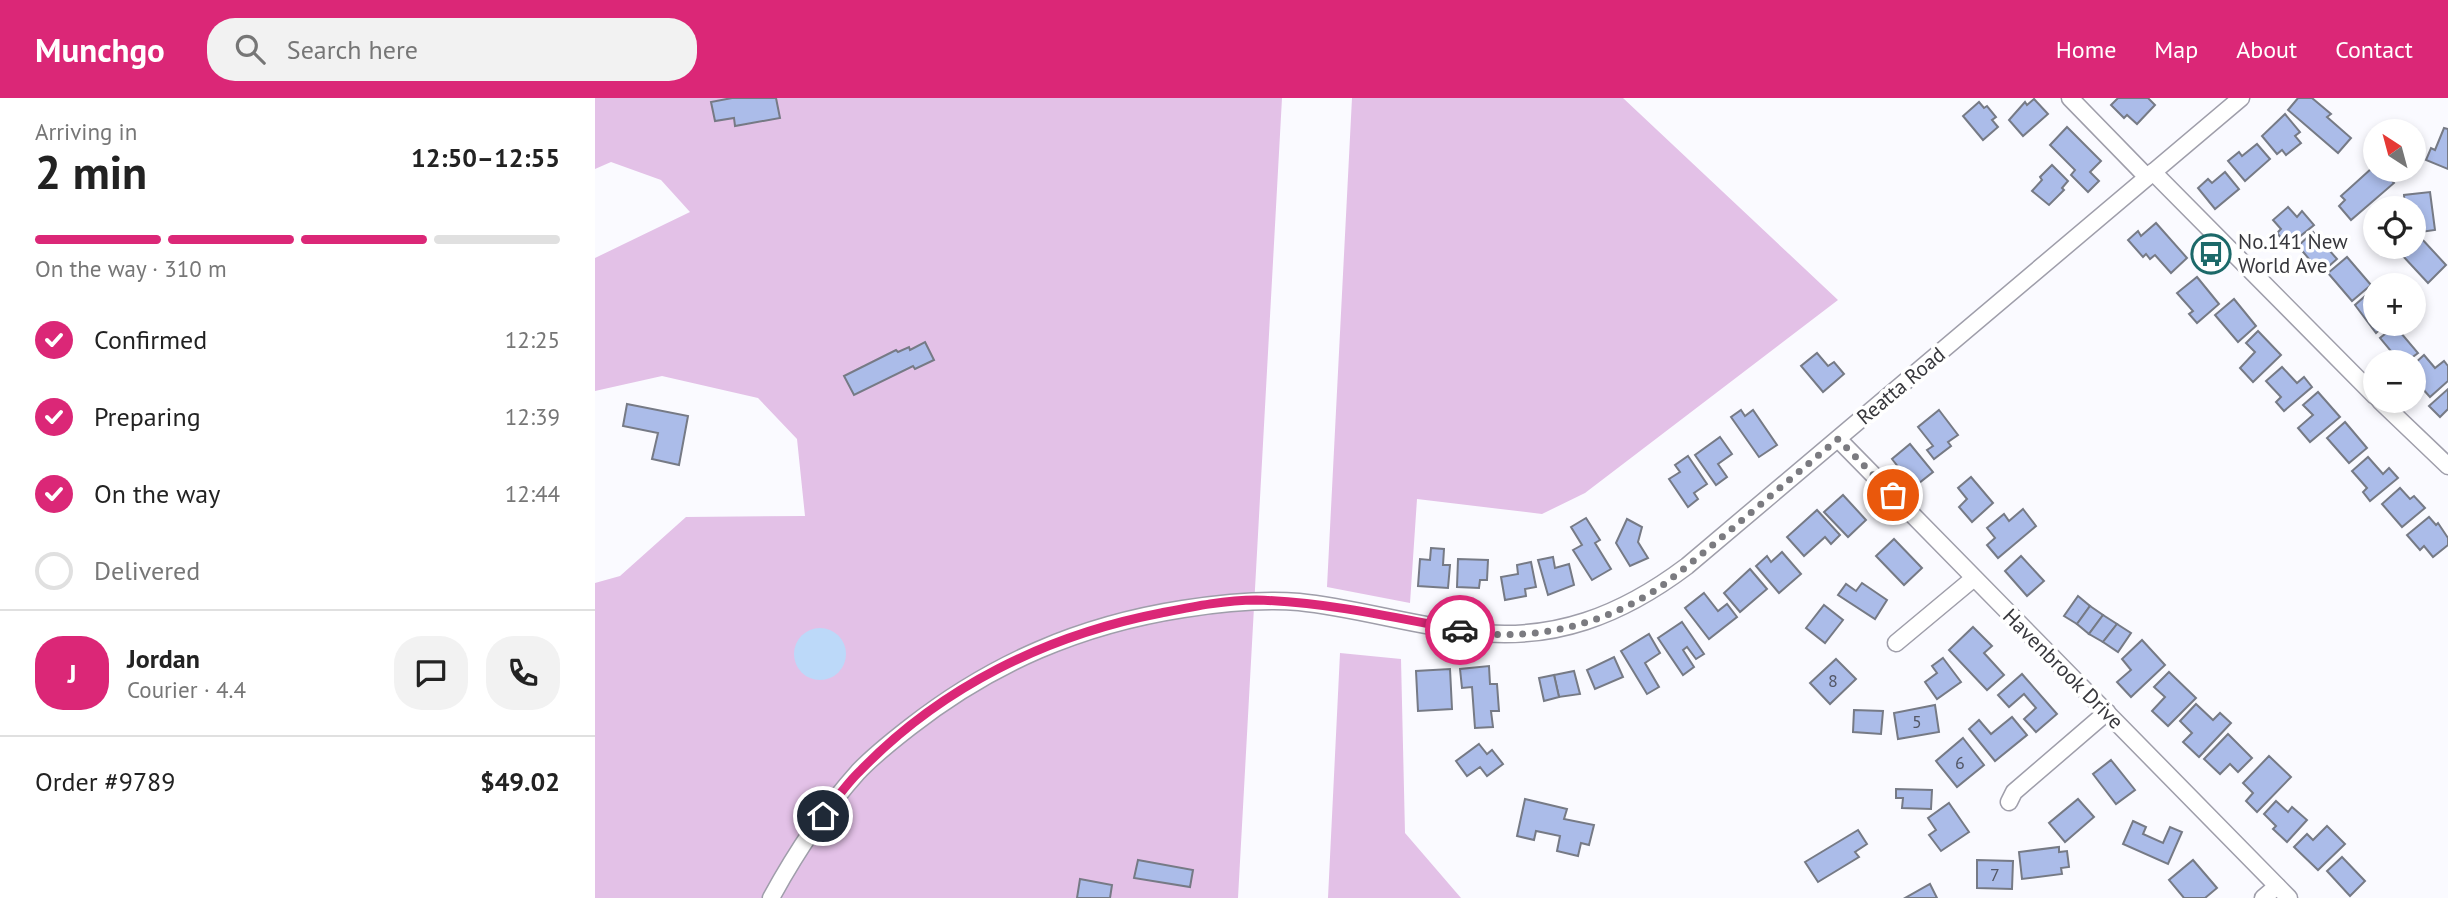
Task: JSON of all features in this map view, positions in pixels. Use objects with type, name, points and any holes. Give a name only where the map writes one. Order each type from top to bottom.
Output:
[{"type":"street","points":[[2070,98],[2363,384]]},
{"type":"street","name":"Reatta Road","points":[[771,898],[803,844],[859,771],[945,700],[995,669],[1101,625],[1212,604],[1252,600],[1298,602],[1471,632],[1513,635],[1556,630],[1596,619],[1630,604],[1661,586],[2241,98]]},
{"type":"street","points":[[2393,413],[2448,466]]},
{"type":"street","name":"Havenbrook Drive","points":[[1838,439],[2289,898]]},
{"type":"street","points":[[1896,643],[1974,578]]},
{"type":"street","points":[[2008,802],[2014,792],[2107,712]]},
{"type":"street","points":[[2263,898],[2277,886]]},
{"type":"shaded area","points":[[595,98],[1282,98],[1238,898],[595,898],[595,583],[620,576],[686,517],[805,516],[797,439],[758,398],[662,376],[595,391],[595,258],[690,212],[661,180],[611,162],[595,169]]},
{"type":"shaded area","points":[[1352,98],[1623,98],[1838,300],[1585,493],[1542,514],[1417,499],[1410,603],[1327,587]]},
{"type":"shaded area","points":[[1340,653],[1401,659],[1405,833],[1461,898],[1328,898]]},
{"type":"water","points":[[820,628],[839,635],[846,654],[839,673],[820,680],[801,673],[794,654],[801,635]]},
{"type":"building","points":[[732,98],[776,98],[780,118],[735,126],[734,118],[715,121],[711,102]]},
{"type":"building","points":[[2118,98],[2148,98],[2155,105],[2137,124],[2127,115],[2124,118],[2111,105]]},
{"type":"building","points":[[2298,98],[2312,98],[2331,114],[2327,117],[2351,138],[2338,153],[2288,110]]},
{"type":"building","points":[[2034,99],[2048,114],[2023,136],[2009,120],[2025,102],[2027,105]]},
{"type":"building","points":[[1979,102],[1984,108],[1987,106],[1996,117],[1992,120],[1998,127],[1983,140],[1963,116]]},
{"type":"building","points":[[2285,114],[2300,132],[2295,136],[2301,143],[2286,155],[2282,150],[2277,154],[2262,136]]},
{"type":"building","points":[[2067,127],[2101,161],[2090,172],[2099,181],[2088,192],[2071,175],[2075,170],[2050,145]]},
{"type":"building","points":[[2444,128],[2448,129],[2448,169],[2426,160],[2431,148],[2435,150]]},
{"type":"building","points":[[2257,144],[2270,159],[2245,181],[2228,161],[2239,152],[2242,156]]},
{"type":"building","points":[[2052,165],[2068,181],[2062,188],[2064,190],[2049,205],[2032,191],[2042,180],[2040,177]]},
{"type":"building","points":[[2225,172],[2239,189],[2215,209],[2198,188],[2208,179],[2212,183]]},
{"type":"building","points":[[2363,176],[2363,182],[2394,183],[2379,196],[2363,196],[2363,210],[2351,220],[2339,206],[2345,200],[2341,196]]},
{"type":"building","points":[[2430,192],[2435,230],[2426,231],[2426,196],[2404,195]]},
{"type":"building","points":[[2288,207],[2297,217],[2302,211],[2314,225],[2288,246],[2277,233],[2281,229],[2273,220]]},
{"type":"building","points":[[2156,223],[2187,258],[2171,273],[2155,255],[2150,259],[2146,254],[2143,257],[2128,240],[2138,231],[2141,236]]},
{"type":"building","points":[[2313,232],[2337,259],[2321,273],[2298,246]]},
{"type":"building","points":[[2426,243],[2446,265],[2428,283],[2426,273],[2419,273],[2406,259],[2426,259]]},
{"type":"building","points":[[2347,257],[2363,276],[2363,292],[2352,301],[2328,273]]},
{"type":"building","points":[[2197,277],[2219,304],[2197,323],[2189,314],[2193,311],[2177,293]]},
{"type":"building","points":[[2363,298],[2363,316],[2355,305]]},
{"type":"building","points":[[2234,299],[2256,326],[2238,342],[2215,315]]},
{"type":"building","points":[[2258,331],[2281,355],[2253,382],[2240,368],[2255,352],[2246,343]]},
{"type":"building","points":[[2404,336],[2415,350],[2390,350],[2380,338]]},
{"type":"building","points":[[925,342],[934,360],[915,369],[913,366],[854,395],[844,376],[896,350],[898,352],[909,347],[910,350]]},
{"type":"building","points":[[1817,353],[1828,366],[1834,362],[1844,374],[1823,392],[1801,366]]},
{"type":"building","points":[[2426,357],[2435,368],[2444,361],[2448,366],[2448,381],[2430,397],[2426,393]]},
{"type":"building","points":[[2282,367],[2297,383],[2304,377],[2312,387],[2284,411],[2276,402],[2281,397],[2266,381]]},
{"type":"building","points":[[2448,389],[2448,409],[2440,417],[2429,406]]},
{"type":"building","points":[[2318,392],[2340,417],[2310,442],[2298,428],[2313,415],[2303,405]]},
{"type":"building","points":[[627,404],[688,416],[679,465],[652,459],[658,433],[623,426]]},
{"type":"building","points":[[1741,410],[1745,416],[1753,410],[1777,445],[1759,457],[1731,417]]},
{"type":"building","points":[[1939,410],[1958,435],[1948,442],[1951,446],[1934,459],[1927,450],[1933,446],[1918,427]]},
{"type":"building","points":[[2345,422],[2367,448],[2349,463],[2327,438]]},
{"type":"building","points":[[1720,437],[1732,454],[1718,464],[1727,477],[1716,485],[1695,455]]},
{"type":"building","points":[[1910,444],[1933,472],[1914,487],[1892,459]]},
{"type":"building","points":[[1688,456],[1707,484],[1694,493],[1698,499],[1688,507],[1669,479],[1680,472],[1675,465]]},
{"type":"building","points":[[2368,457],[2383,474],[2389,468],[2398,478],[2370,501],[2363,492],[2367,488],[2352,471]]},
{"type":"building","points":[[1971,477],[1993,503],[1972,522],[1959,507],[1967,499],[1958,488]]},
{"type":"building","points":[[2400,488],[2410,499],[2414,496],[2425,508],[2402,527],[2382,504]]},
{"type":"building","points":[[1843,495],[1866,520],[1848,537],[1824,512]]},
{"type":"building","points":[[2023,509],[2036,526],[1998,558],[1987,545],[1995,538],[1987,528],[2004,514],[2009,521]]},
{"type":"building","points":[[1817,510],[1840,535],[1831,544],[1825,537],[1804,556],[1787,537]]},
{"type":"building","points":[[2429,517],[2436,525],[2438,523],[2448,538],[2448,545],[2433,557],[2424,546],[2420,550],[2407,535]]},
{"type":"building","points":[[1586,518],[1600,540],[1595,543],[1611,569],[1592,580],[1573,550],[1582,545],[1571,527]]},
{"type":"building","points":[[1627,519],[1642,527],[1638,542],[1648,558],[1630,566],[1616,543]]},
{"type":"building","points":[[1894,539],[1922,568],[1904,585],[1876,556]]},
{"type":"building","points":[[1431,548],[1444,549],[1443,565],[1450,565],[1448,588],[1418,586],[1420,559],[1430,560]]},
{"type":"building","points":[[1782,552],[1801,574],[1779,593],[1756,566],[1767,556],[1771,562]]},
{"type":"building","points":[[2021,556],[2044,581],[2027,596],[2005,571]]},
{"type":"building","points":[[1553,557],[1555,568],[1569,564],[1574,585],[1548,595],[1538,560]]},
{"type":"building","points":[[1458,559],[1488,560],[1487,580],[1480,580],[1479,588],[1457,587]]},
{"type":"building","points":[[1531,562],[1536,587],[1525,589],[1526,596],[1505,600],[1501,577],[1518,574],[1517,565]]},
{"type":"building","points":[[1750,569],[1767,589],[1740,612],[1724,593]]},
{"type":"building","points":[[1862,583],[1887,600],[1875,619],[1838,595],[1846,584],[1856,591]]},
{"type":"building","points":[[1704,593],[1718,611],[1727,604],[1737,617],[1709,639],[1685,608]]},
{"type":"building","points":[[2078,596],[2090,606],[2077,624],[2064,616]]},
{"type":"building","points":[[1824,605],[1843,620],[1825,643],[1806,628]]},
{"type":"building","points":[[2090,606],[2103,615],[2089,634],[2077,624]]},
{"type":"building","points":[[2103,615],[2117,624],[2103,642],[2089,634]]},
{"type":"building","points":[[1682,622],[1704,654],[1696,659],[1687,647],[1683,650],[1694,667],[1683,675],[1658,638]]},
{"type":"building","points":[[2117,624],[2131,633],[2118,652],[2103,642]]},
{"type":"building","points":[[1973,627],[1992,646],[1984,653],[2004,675],[1987,690],[1949,650]]},
{"type":"building","points":[[1649,634],[1660,653],[1645,663],[1659,687],[1647,694],[1621,651]]},
{"type":"building","points":[[2142,640],[2165,665],[2131,697],[2117,682],[2131,670],[2122,659]]},
{"type":"building","points":[[1614,657],[1623,677],[1595,689],[1587,670]]},
{"type":"building","points":[[1943,658],[1961,682],[1937,699],[1925,682],[1937,673],[1932,666]]},
{"type":"building","points":[[1836,659],[1856,679],[1830,704],[1810,683]]},
{"type":"building","points":[[1489,666],[1490,684],[1497,684],[1499,711],[1491,711],[1493,727],[1475,728],[1472,687],[1462,688],[1460,669]]},
{"type":"building","points":[[1450,669],[1452,709],[1418,711],[1416,671]]},
{"type":"building","points":[[1574,671],[1580,694],[1559,697],[1554,675]]},
{"type":"building","points":[[2169,672],[2196,698],[2168,726],[2152,711],[2165,697],[2154,687]]},
{"type":"building","points":[[2022,674],[2057,714],[2036,732],[2024,719],[2036,708],[2024,694],[2009,707],[1998,695]]},
{"type":"building","points":[[1554,675],[1559,697],[1544,701],[1539,678]]},
{"type":"building","points":[[2196,704],[2213,720],[2220,713],[2231,723],[2199,757],[2183,742],[2192,733],[2180,721]]},
{"type":"building","points":[[1935,705],[1939,732],[1898,739],[1894,713]]},
{"type":"building","points":[[1854,710],[1883,711],[1881,734],[1853,732]]},
{"type":"building","points":[[2012,717],[2027,735],[1995,761],[1969,729],[1979,720],[1991,734]]},
{"type":"building","points":[[2228,734],[2252,758],[2238,772],[2230,764],[2220,774],[2204,759]]},
{"type":"building","points":[[1963,738],[1984,765],[1957,787],[1936,761]]},
{"type":"building","points":[[1479,744],[1487,754],[1492,750],[1503,764],[1487,776],[1480,767],[1467,776],[1456,761]]},
{"type":"building","points":[[2269,756],[2291,777],[2257,812],[2246,801],[2253,793],[2243,783]]},
{"type":"building","points":[[2111,760],[2135,790],[2116,804],[2093,774]]},
{"type":"building","points":[[1896,789],[1932,790],[1931,809],[1902,808],[1903,798],[1896,798]]},
{"type":"building","points":[[1525,799],[1567,809],[1564,819],[1594,825],[1589,845],[1581,843],[1578,856],[1557,851],[1560,836],[1536,831],[1534,840],[1517,836]]},
{"type":"building","points":[[2078,799],[2094,817],[2065,842],[2049,823]]},
{"type":"building","points":[[2276,801],[2288,812],[2292,807],[2307,820],[2287,842],[2273,829],[2276,826],[2264,814]]},
{"type":"building","points":[[1949,803],[1969,832],[1941,851],[1929,835],[1936,830],[1928,818]]},
{"type":"building","points":[[2133,821],[2146,827],[2143,834],[2163,843],[2170,827],[2182,832],[2168,864],[2123,844]]},
{"type":"building","points":[[2327,826],[2345,844],[2318,870],[2294,847],[2307,834],[2313,840]]},
{"type":"building","points":[[1858,830],[1867,844],[1855,852],[1859,857],[1818,882],[1805,862]]},
{"type":"building","points":[[2059,847],[2059,852],[2067,851],[2069,867],[2061,868],[2062,874],[2022,879],[2019,852]]},
{"type":"building","points":[[2342,857],[2365,881],[2350,896],[2327,871]]},
{"type":"building","points":[[1138,860],[1193,870],[1190,887],[1134,878]]},
{"type":"building","points":[[1977,860],[2013,861],[2012,889],[1977,888]]},
{"type":"building","points":[[2193,860],[2217,888],[2205,898],[2184,898],[2169,880]]},
{"type":"building","points":[[1080,879],[1112,885],[1110,898],[1077,898]]},
{"type":"building","points":[[1930,884],[1937,898],[1905,898]]},
{"type":"way so far","points":[[1460,630],[1513,635],[1556,630],[1596,619],[1630,604],[1688,566],[1838,439],[1893,495]]},
{"type":"place","name":"No.141 New World Ave","points":[[2211,254]]},
{"type":"route","points":[[823,816],[859,771],[898,736],[945,700],[995,669],[1101,625],[1175,610],[1252,600],[1298,602],[1341,608],[1460,630]]}]
